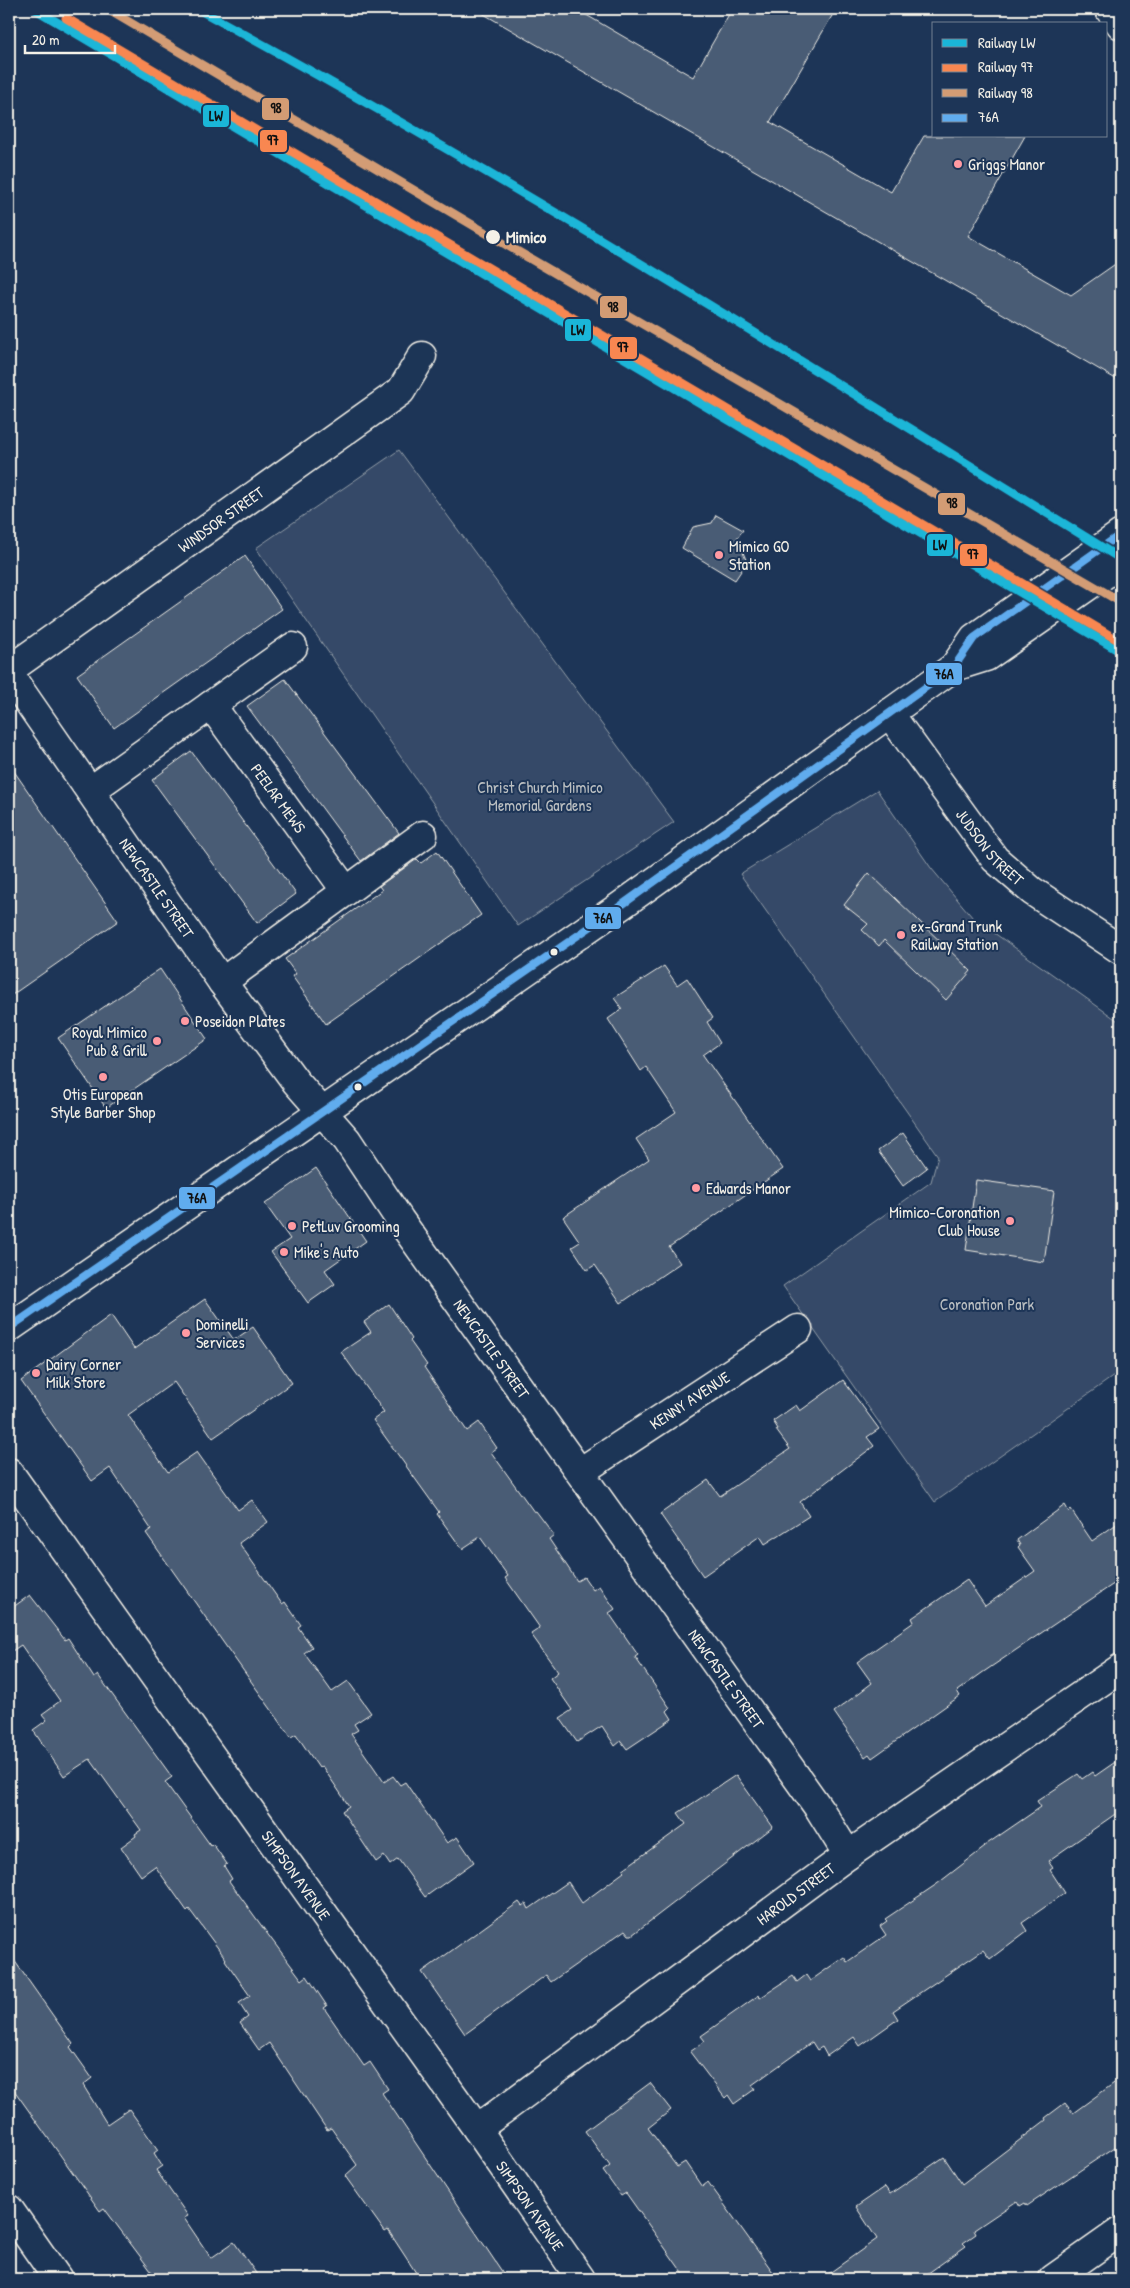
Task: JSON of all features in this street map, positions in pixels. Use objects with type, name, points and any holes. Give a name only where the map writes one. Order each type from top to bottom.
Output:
[{"type":"street","points":[[1109,9],[1121,25]]},
{"type":"street","name":"WINDSOR STREET","points":[[9,670],[401,391],[422,356]]},
{"type":"street","points":[[954,667],[974,638],[1121,534]]},
{"type":"street","points":[[9,1328],[619,907],[954,667],[986,657],[1121,563]]},
{"type":"street","points":[[90,790],[293,647]]},
{"type":"street","name":"NEWCASTLE STREET","points":[[9,674],[222,982],[296,1082],[346,1140],[400,1220],[820,1810],[848,1855]]},
{"type":"street","name":"PEELAR MEWS","points":[[211,705],[346,891]]},
{"type":"street","name":"JUDSON STREET","points":[[889,713],[995,859],[1032,891],[1121,950]]},
{"type":"street","points":[[222,982],[423,835]]},
{"type":"street","name":"KENNY AVENUE","points":[[580,1472],[798,1329]]},
{"type":"street","name":"SIMPSON AVENUE","points":[[9,1472],[477,2129],[581,2279]]},
{"type":"street","name":"HAROLD STREET","points":[[477,2129],[848,1855],[1121,1668]]},
{"type":"street","points":[[9,2209],[58,2279]]},
{"type":"street","points":[[1053,2279],[1121,2232]]},
{"type":"green space","name":"Christ Church Mimico Memorial Gardens","points":[[399,450],[674,822],[518,926],[256,548]]},
{"type":"green space","name":"Coronation Park","points":[[877,790],[931,868],[973,918],[1121,1023],[1121,1371],[935,1502],[783,1286],[931,1182],[938,1156],[740,874]]},
{"type":"building","name":"Griggs Manor","points":[[475,9],[576,9],[693,77],[732,9],[836,9],[770,122],[891,192],[924,136],[932,136],[932,138],[1024,138],[968,236],[1071,295],[1121,260],[1121,382]]},
{"type":"building","name":"Mimico GO Station","points":[[716,515],[743,530],[737,538],[747,562],[735,580],[682,548],[693,527],[712,523]]},
{"type":"building","points":[[245,556],[282,609],[114,728],[77,675]]},
{"type":"building","points":[[285,679],[399,833],[361,861],[247,706]]},
{"type":"building","points":[[191,751],[296,894],[257,923],[152,780]]},
{"type":"building","points":[[9,764],[118,921],[9,997]]},
{"type":"building","points":[[437,851],[481,915],[326,1024],[292,976],[296,974],[285,959],[382,890],[379,886],[417,859],[421,863]]},
{"type":"building","name":"ex-Grand Trunk Railway Station","points":[[869,873],[971,971],[946,1000],[884,940],[879,946],[862,930],[868,924],[844,905]]},
{"type":"building","name":"Edwards Manor","points":[[664,966],[677,985],[687,978],[713,1018],[707,1022],[720,1043],[703,1055],[783,1169],[669,1247],[680,1263],[621,1303],[595,1265],[587,1270],[572,1247],[580,1242],[563,1217],[649,1159],[636,1139],[676,1112],[646,1067],[641,1071],[608,1019],[622,1009],[614,998]]},
{"type":"building","points":[[160,969],[207,1039],[106,1108],[58,1038]]},
{"type":"building","points":[[903,1133],[927,1168],[903,1186],[878,1151]]},
{"type":"building","points":[[316,1168],[366,1241],[325,1270],[335,1284],[308,1303],[271,1252],[290,1239],[265,1204]]},
{"type":"building","name":"Mimico-Coronation Club House","points":[[976,1180],[1054,1191],[1044,1262],[966,1250]]},
{"type":"building","points":[[205,1299],[234,1340],[253,1327],[292,1383],[213,1438],[174,1382],[128,1415],[168,1472],[197,1452],[238,1510],[252,1500],[268,1522],[239,1543],[282,1604],[285,1602],[301,1625],[298,1627],[312,1647],[304,1653],[332,1692],[348,1681],[371,1713],[354,1724],[358,1730],[351,1734],[384,1782],[393,1776],[400,1785],[405,1782],[447,1843],[457,1837],[474,1862],[425,1897],[398,1859],[390,1865],[384,1856],[376,1862],[342,1811],[349,1806],[322,1766],[319,1768],[296,1734],[291,1737],[230,1652],[146,1533],[151,1529],[110,1468],[92,1481],[21,1381],[111,1315],[134,1349]]},
{"type":"building","points":[[389,1304],[412,1339],[410,1341],[427,1365],[424,1367],[467,1431],[479,1422],[497,1448],[491,1452],[534,1512],[536,1511],[554,1535],[549,1539],[577,1581],[584,1577],[593,1590],[599,1586],[615,1609],[609,1613],[638,1655],[635,1657],[670,1708],[667,1711],[672,1719],[627,1749],[621,1741],[615,1746],[602,1726],[577,1742],[560,1718],[572,1710],[550,1678],[558,1672],[531,1634],[540,1628],[505,1578],[508,1576],[480,1537],[462,1549],[437,1514],[439,1512],[373,1420],[384,1412],[341,1352],[371,1332],[364,1322]]},
{"type":"building","points":[[843,1380],[879,1429],[867,1437],[874,1446],[800,1502],[809,1516],[765,1544],[760,1536],[703,1576],[660,1514],[708,1480],[720,1496],[790,1449],[776,1430],[778,1429],[773,1421],[796,1405],[800,1411]]},
{"type":"building","points":[[1065,1505],[1069,1512],[1071,1510],[1092,1541],[1121,1521],[1121,1579],[982,1673],[957,1691],[960,1696],[872,1758],[869,1754],[865,1757],[834,1712],[872,1683],[857,1662],[914,1622],[912,1618],[967,1580],[985,1606],[1035,1571],[1018,1547],[1020,1545],[1017,1540]]},
{"type":"building","points":[[30,1595],[65,1640],[68,1638],[94,1678],[98,1675],[172,1777],[165,1782],[211,1846],[213,1844],[227,1864],[224,1866],[232,1879],[229,1881],[302,1980],[307,1976],[327,2006],[324,2008],[364,2066],[370,2062],[388,2089],[382,2093],[507,2279],[420,2279],[388,2230],[385,2232],[345,2176],[357,2165],[331,2128],[327,2130],[269,2043],[259,2050],[240,2023],[248,2017],[239,2003],[250,1996],[226,1959],[189,1909],[187,1911],[155,1866],[141,1876],[121,1847],[141,1830],[90,1759],[64,1776],[33,1730],[47,1720],[42,1714],[60,1701],[21,1645],[9,1653],[9,1610]]},
{"type":"building","points":[[1121,1758],[1121,1810],[1048,1861],[1053,1868],[1050,1870],[1065,1893],[1022,1923],[1027,1931],[990,1959],[983,1950],[893,2011],[898,2019],[860,2046],[854,2037],[827,2056],[822,2047],[817,2050],[812,2042],[752,2085],[755,2089],[734,2104],[728,2095],[725,2098],[690,2052],[705,2041],[701,2036],[759,1995],[760,1998],[793,1976],[797,1982],[806,1975],[810,1981],[844,1957],[847,1962],[886,1935],[880,1926],[887,1921],[885,1919],[937,1884],[984,1846],[1041,1807],[1037,1801],[1078,1774],[1082,1779],[1092,1772],[1095,1776]]},
{"type":"building","points":[[736,1775],[773,1827],[632,1935],[629,1935],[625,1930],[551,1982],[546,1975],[465,2034],[422,1972],[519,1902],[522,1906],[526,1903],[529,1909],[568,1882],[582,1903],[624,1872],[622,1870],[686,1824],[678,1813]]},
{"type":"building","points":[[9,1953],[73,2044],[70,2047],[92,2078],[83,2085],[107,2124],[129,2109],[158,2150],[154,2153],[162,2166],[156,2170],[188,2216],[184,2218],[211,2258],[234,2242],[260,2279],[157,2279],[104,2208],[100,2211],[9,2083]]},
{"type":"building","points":[[1121,2078],[1121,2143],[1027,2206],[1025,2203],[1020,2206],[1017,2201],[974,2230],[976,2234],[963,2243],[966,2246],[920,2279],[821,2279],[877,2239],[856,2207],[885,2187],[890,2194],[944,2157],[962,2184],[1046,2120],[1045,2118],[1065,2103],[1073,2113]]},
{"type":"building","points":[[650,2083],[671,2110],[648,2128],[677,2167],[685,2162],[702,2187],[708,2182],[778,2279],[687,2279],[626,2193],[621,2196],[603,2171],[610,2166],[585,2131]]},
{"type":"rail line","name":"LW","points":[[35,9],[1121,652]]},
{"type":"rail line","name":"98","points":[[107,9],[510,247],[1121,602]]},
{"type":"rail line","name":"LW","points":[[198,9],[316,74],[548,208],[778,347],[1121,559]]},
{"type":"rail line","name":"97","points":[[66,18],[1116,639]]},
{"type":"transit line","name":"76A","points":[[9,1328],[619,907],[954,667],[974,638],[1121,534]]},
{"type":"place","name":"Griggs Manor","points":[[958,164]]},
{"type":"place","name":"Mimico","points":[[493,237]]},
{"type":"place","name":"Mimico GO Station","points":[[719,555]]},
{"type":"place","name":"ex-Grand Trunk Railway Station","points":[[901,935]]},
{"type":"place","name":"Poseidon Plates","points":[[185,1021]]},
{"type":"place","name":"Royal Mimico Pub & Grill","points":[[157,1041]]},
{"type":"place","name":"Otis European Style Barber Shop","points":[[103,1077]]},
{"type":"place","name":"Edwards Manor","points":[[696,1188]]},
{"type":"place","name":"Mimico-Coronation Club House","points":[[1010,1221]]},
{"type":"place","name":"PetLuv Grooming","points":[[292,1226]]},
{"type":"place","name":"Mike's Auto","points":[[284,1252]]},
{"type":"place","name":"Dominelli Services","points":[[186,1333]]},
{"type":"place","name":"Dairy Corner Milk Store","points":[[36,1373]]}]
